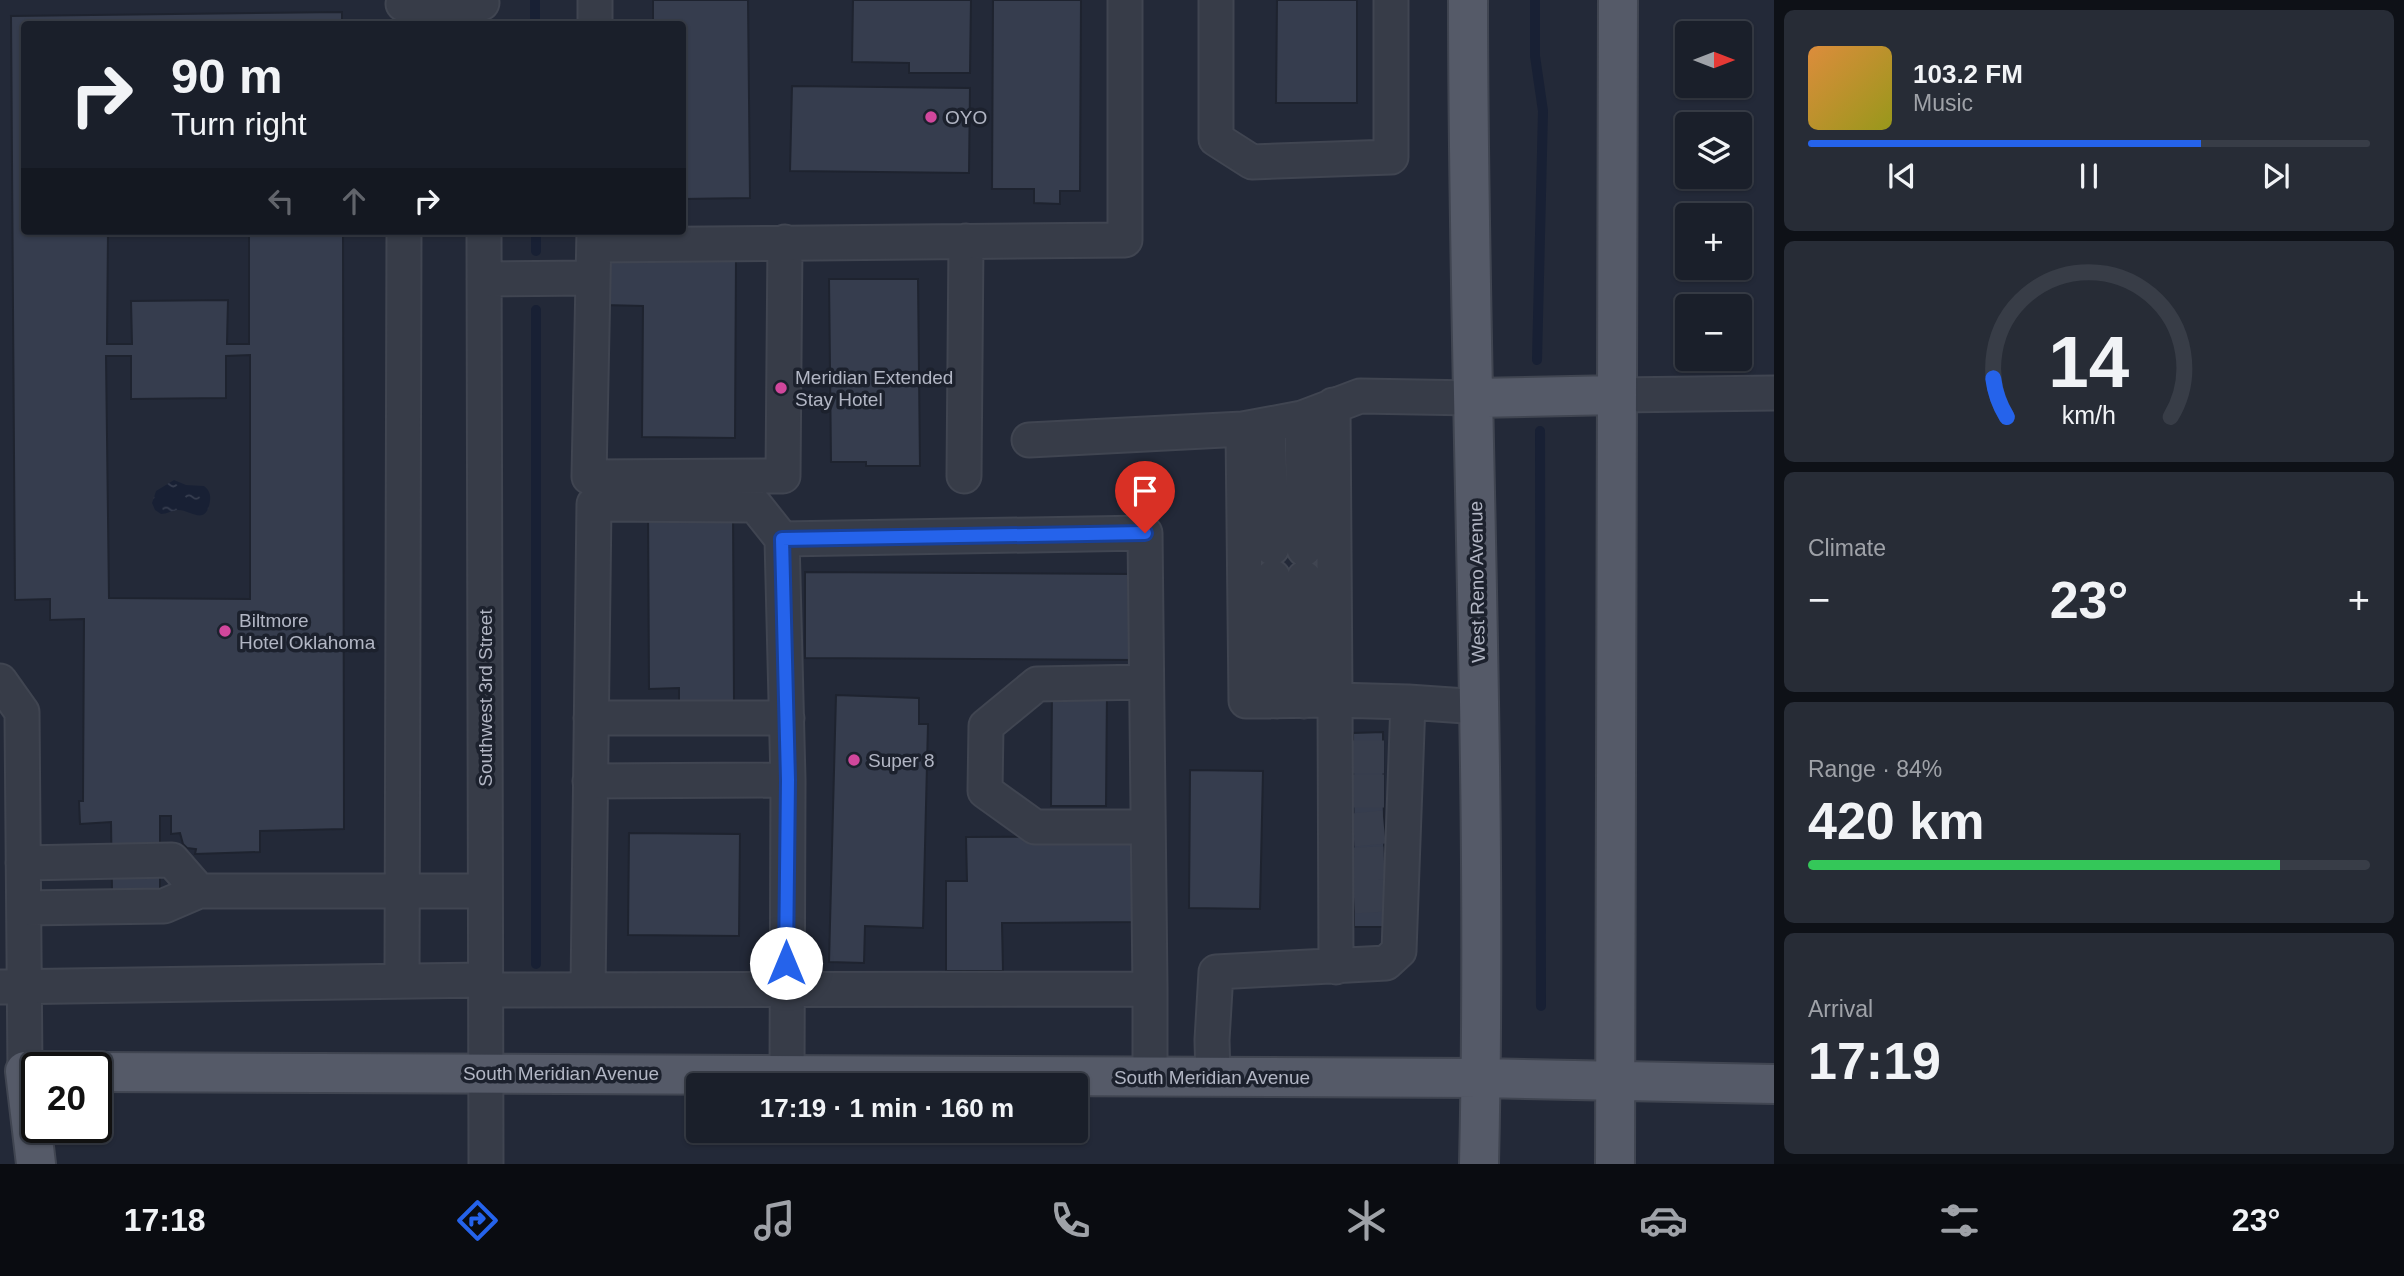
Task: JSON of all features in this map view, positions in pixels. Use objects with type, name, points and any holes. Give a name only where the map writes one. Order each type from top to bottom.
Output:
[{"type":"main road","name":"West Reno Avenue","points":[[1468,0],[1468,193],[1479,707],[1479,1164]]},
{"type":"main road","points":[[1615,1164],[1618,0]]},
{"type":"main road","points":[[1474,398],[1617,395]]},
{"type":"main road","points":[[20,1072],[36,1164]]},
{"type":"main road","name":"South Meridian Avenue","points":[[112,1072],[686,1073]]},
{"type":"main road","name":"South Meridian Avenue","points":[[1088,1077],[1615,1079],[1774,1084]]},
{"type":"street","points":[[594,21],[595,0]]},
{"type":"street","points":[[785,242],[783,476],[589,477],[594,238],[785,242],[1125,240],[1125,0]]},
{"type":"street","points":[[1216,0],[1216,139],[1252,162],[1391,157],[1391,0]]},
{"type":"street","points":[[403,10],[482,9]]},
{"type":"street","points":[[402,981],[404,235]]},
{"type":"street","name":"Southwest 3rd Street","points":[[484,235],[486,1164]]},
{"type":"street","points":[[964,476],[966,241]]},
{"type":"street","points":[[484,279],[592,278]]},
{"type":"street","points":[[1617,395],[1774,393]]},
{"type":"street","points":[[1029,440],[1255,427],[1302,418],[1360,396],[1474,398]]},
{"type":"street","points":[[1306,701],[1333,405]]},
{"type":"street","points":[[1288,563],[1302,418]]},
{"type":"street","points":[[1255,427],[1246,701],[1408,702],[1479,707]]},
{"type":"street","points":[[1255,427],[1288,563],[1306,701],[1370,757]]},
{"type":"street","points":[[588,990],[594,504],[755,505],[782,539],[788,780],[787,1073]]},
{"type":"street","points":[[782,539],[1145,533],[1150,1078]]},
{"type":"street","points":[[0,681],[11,712],[23,863],[24,908],[12,987],[20,1072]]},
{"type":"street","points":[[1146,682],[1037,684],[986,726],[985,790],[1035,827],[1148,827]]},
{"type":"street","points":[[1336,967],[1369,880],[1370,757],[1408,702]]},
{"type":"street","points":[[592,718],[787,718]]},
{"type":"street","points":[[1213,1078],[1216,972],[1387,963],[1399,951],[1369,880],[1370,757]]},
{"type":"street","points":[[590,781],[788,780]]},
{"type":"street","points":[[23,863],[172,860],[199,891]]},
{"type":"street","points":[[24,908],[164,906],[199,891],[485,891]]},
{"type":"street","points":[[12,987],[402,981],[588,990],[1150,989]]},
{"type":"water","points":[[174,480],[186,485],[204,486],[207,489],[210,499],[205,513],[197,515],[178,510],[161,514],[155,510],[152,503],[156,491]]},
{"type":"building","points":[[653,0],[748,0],[750,198],[686,199],[686,21],[653,21]]},
{"type":"building","points":[[853,0],[971,0],[970,73],[909,73],[909,63],[852,62]]},
{"type":"building","points":[[993,0],[1081,0],[1080,191],[1060,191],[1060,204],[1034,203],[1034,189],[992,189]]},
{"type":"building","points":[[1277,0],[1357,0],[1357,103],[1276,103]]},
{"type":"building","points":[[342,12],[342,21],[21,21],[21,235],[108,235],[107,344],[132,344],[131,301],[228,300],[227,344],[249,344],[249,235],[343,235],[344,829],[260,831],[260,852],[195,854],[196,849],[187,848],[183,844],[180,833],[171,834],[171,816],[160,816],[160,890],[112,891],[111,822],[80,824],[79,801],[83,801],[84,619],[50,620],[50,599],[15,600],[11,16]],"holes":[[[250,355],[250,599],[109,598],[106,356],[131,356],[131,399],[226,398],[226,356]]]},
{"type":"building","points":[[792,86],[970,88],[969,173],[790,171]]},
{"type":"building","points":[[603,256],[736,258],[735,438],[642,437],[643,306],[603,305]]},
{"type":"building","points":[[829,279],[918,279],[920,466],[866,466],[866,462],[831,462]]},
{"type":"building","points":[[648,508],[733,508],[734,704],[679,704],[679,688],[649,689]]},
{"type":"building","points":[[805,572],[1135,574],[1134,660],[805,658]]},
{"type":"building","points":[[1052,691],[1107,691],[1106,806],[1051,806]]},
{"type":"building","points":[[836,695],[919,698],[919,724],[928,724],[923,928],[865,926],[864,963],[829,962]]},
{"type":"building","points":[[1383,732],[1385,927],[1354,927],[1353,733]]},
{"type":"building","points":[[1190,770],[1263,771],[1260,909],[1189,908]]},
{"type":"building","points":[[629,833],[740,834],[739,936],[628,935]]},
{"type":"building","points":[[1134,836],[1135,922],[1002,923],[1003,971],[946,971],[946,881],[967,881],[966,837]]},
{"type":"waterway","points":[[535,0],[535,21]]},
{"type":"waterway","points":[[1535,0],[1535,56],[1543,111],[1537,360]]},
{"type":"waterway","points":[[536,235],[536,251]]},
{"type":"waterway","points":[[536,310],[536,964]]},
{"type":"waterway","points":[[1540,431],[1541,1006]]},
{"type":"tunnel","points":[[1353,757],[1384,757]]},
{"type":"tunnel","points":[[1353,791],[1384,791]]},
{"type":"tunnel","points":[[1353,830],[1384,827]]},
{"type":"tunnel","points":[[1353,864],[1384,863]]},
{"type":"tunnel","points":[[1354,897],[1384,895]]},
{"type":"place","name":"OYO","points":[[931,117]]},
{"type":"place","name":"Meridian Extended Stay Hotel","points":[[781,388]]},
{"type":"place","name":"Biltmore Hotel Oklahoma","points":[[225,631]]},
{"type":"place","name":"Super 8","points":[[854,760]]},
{"type":"route","points":[[786,963],[788,780],[782,539],[1145,533]]}]
